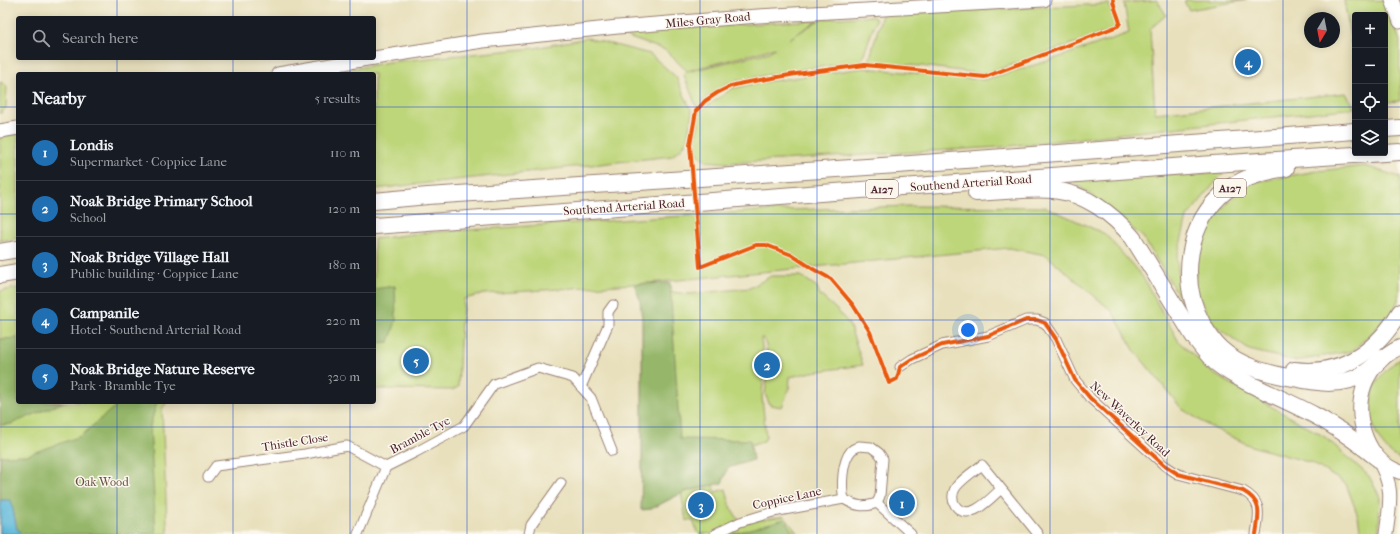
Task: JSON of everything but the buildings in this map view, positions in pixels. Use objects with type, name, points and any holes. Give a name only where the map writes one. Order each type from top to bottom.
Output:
[{"type":"highway","name":"Southend Arterial Road","points":[[376,201],[1352,132]]},
{"type":"highway","name":"Southend Arterial Road","points":[[376,226],[1391,153]]},
{"type":"highway","name":"A127","points":[[1382,358],[1366,372],[1356,378],[1334,383],[1315,382],[1268,372],[1239,362],[1220,348],[1205,329],[1193,305],[1190,290],[1189,261],[1194,236],[1218,198],[1228,189],[1252,175],[1280,169],[1391,153]]},
{"type":"highway","points":[[814,194],[933,196],[1055,190],[1083,198],[1102,209],[1123,226],[1133,238],[1194,337],[1203,350],[1216,362],[1238,377],[1314,415],[1348,435],[1377,458]]},
{"type":"highway","points":[[0,252],[16,249]]},
{"type":"highway","points":[[0,276],[16,272]]},
{"type":"highway","name":"A127","points":[[1205,329],[1234,353],[1259,363],[1297,370],[1326,370],[1347,363],[1370,348],[1385,333],[1400,312]]},
{"type":"main road","points":[[1400,339],[1368,376],[1361,398],[1360,409],[1362,428],[1370,447],[1377,458],[1386,465],[1400,472]]},
{"type":"main road","points":[[1382,358],[1400,347]]},
{"type":"street","name":"Miles Gray Road","points":[[376,58],[483,41],[618,27],[758,16],[1044,0]]},
{"type":"street","points":[[1392,0],[1400,22]]},
{"type":"street","name":"Miles Gray Road","points":[[290,72],[362,60]]},
{"type":"street","points":[[0,131],[16,128]]},
{"type":"street","points":[[581,387],[608,325],[608,312],[613,305]]},
{"type":"street","name":"New Waverley Road","points":[[900,367],[912,359],[942,345],[988,336],[1026,320],[1037,320],[1045,323],[1056,339],[1075,380],[1090,398],[1164,465],[1178,474],[1243,491],[1252,496],[1257,504],[1259,513],[1256,534]]},
{"type":"street","name":"Bramble Tye","points":[[358,534],[386,467],[464,426],[494,384],[538,368],[573,378],[591,398],[612,452]]},
{"type":"street","name":"Thistle Close","points":[[208,477],[216,466],[305,454],[347,446],[386,467]]},
{"type":"street","points":[[859,446],[871,447],[879,453],[883,459],[880,496],[877,503],[869,506],[860,506],[851,504],[844,499],[842,492],[844,463],[850,452],[859,446]]},
{"type":"street","points":[[1377,458],[1386,475],[1390,488],[1386,534]]},
{"type":"street","points":[[1002,489],[986,502],[970,512],[964,512],[958,509],[954,503],[953,494],[956,487],[982,465],[1002,489],[1038,534]]},
{"type":"street","points":[[528,534],[531,526],[561,483]]},
{"type":"street","name":"Coppice Lane","points":[[715,534],[740,522],[773,512],[844,499]]},
{"type":"street","points":[[877,503],[911,534]]},
{"type":"green space","points":[[1157,0],[1166,15],[1150,29],[1155,113],[1346,93],[1352,103],[1352,108],[1001,147],[728,163],[706,161],[694,150],[700,111],[733,88],[864,68],[984,80],[1048,61],[1129,33],[1124,3]]},
{"type":"green space","points":[[1185,0],[1246,0],[1189,10]]},
{"type":"green space","points":[[1344,0],[1386,0],[1400,41],[1400,101],[1388,102],[1388,12],[1352,12],[1352,47]]},
{"type":"green space","points":[[1109,4],[1116,24],[1116,29],[985,74],[921,66],[869,62],[882,14]]},
{"type":"green space","points":[[873,16],[876,20],[861,62],[796,70],[735,81],[709,95],[697,108],[683,73],[769,52],[775,48],[687,71],[665,50],[613,32],[818,20],[789,39],[821,19]]},
{"type":"green space","points":[[587,38],[650,54],[676,77],[692,112],[687,140],[682,148],[672,156],[376,189],[376,72],[336,72],[388,62],[535,48]]},
{"type":"green space","points":[[0,82],[7,86],[6,108],[0,114]]},
{"type":"green space","points":[[16,133],[16,238],[0,241],[0,137]]},
{"type":"green space","points":[[1365,166],[1400,177],[1400,294],[1393,313],[1352,351],[1296,361],[1249,350],[1213,324],[1194,288],[1201,230],[1248,183],[1317,171]]},
{"type":"green space","points":[[1223,173],[1187,217],[1177,258],[1181,300],[1143,237],[1067,176]]},
{"type":"green space","points":[[911,206],[1046,207],[1105,234],[1142,276],[1179,342],[1214,374],[1325,437],[1369,476],[1380,497],[1379,534],[1361,534],[1358,516],[1346,484],[1312,463],[1251,446],[1209,426],[1182,409],[1134,350],[1112,311],[1046,255],[1009,248],[648,283],[484,294],[464,299],[461,324],[458,387],[453,390],[376,389],[376,239],[421,233],[759,211]]},
{"type":"green space","points":[[771,276],[801,276],[817,287],[820,295],[837,310],[849,324],[863,365],[812,372],[790,377],[789,389],[782,407],[770,405],[765,394],[769,366],[766,345],[763,338],[761,338],[765,372],[762,397],[766,437],[764,441],[681,464],[653,290],[690,294],[750,288]]},
{"type":"green space","points":[[670,283],[680,439],[750,440],[753,460],[728,468],[722,483],[686,491],[651,509],[641,510],[642,320],[640,300],[634,284]]},
{"type":"green space","points":[[395,286],[396,321],[389,342],[376,343],[376,289]]},
{"type":"green space","name":"Oak Wood","points":[[16,288],[16,404],[166,404],[162,409],[168,534],[0,534],[0,291]]},
{"type":"green space","points":[[16,338],[16,404],[59,404],[11,424],[0,425],[0,339]]},
{"type":"green space","points":[[1400,358],[1400,459],[1391,454],[1378,437],[1371,417],[1371,406],[1372,396],[1377,382],[1386,370]]},
{"type":"green space","name":"Oak Wood","points":[[118,404],[156,404],[150,426],[156,534],[0,534],[0,456],[27,455],[81,436]]},
{"type":"green space","points":[[713,485],[715,492],[726,489],[730,506],[741,524],[784,516],[798,534],[699,534],[693,521],[686,520],[681,493]]},
{"type":"green space","points":[[784,519],[794,534],[733,534]]},
{"type":"water","points":[[0,500],[11,500],[17,529],[22,534],[0,534]]},
{"type":"cycle path","points":[[1113,0],[1120,23],[1118,26],[985,77],[865,65],[743,83],[731,86],[717,93],[705,101],[696,111],[690,145],[700,267],[756,245],[766,245],[792,255],[831,279],[853,305],[870,332],[889,383],[897,379],[900,367],[912,359],[942,345],[988,336],[1026,320],[1037,320],[1045,323],[1056,339],[1075,380],[1090,398],[1164,465],[1178,474],[1243,491],[1249,495],[1257,504],[1258,509],[1256,534]]},
{"type":"place","name":"Campanile","points":[[1248,62]]},
{"type":"place","name":"Noak Bridge Nature Reserve","points":[[416,361]]},
{"type":"place","name":"Noak Bridge Primary School","points":[[767,365]]},
{"type":"place","name":"Londis","points":[[902,503]]},
{"type":"place","name":"Noak Bridge Village Hall","points":[[701,505]]}]
